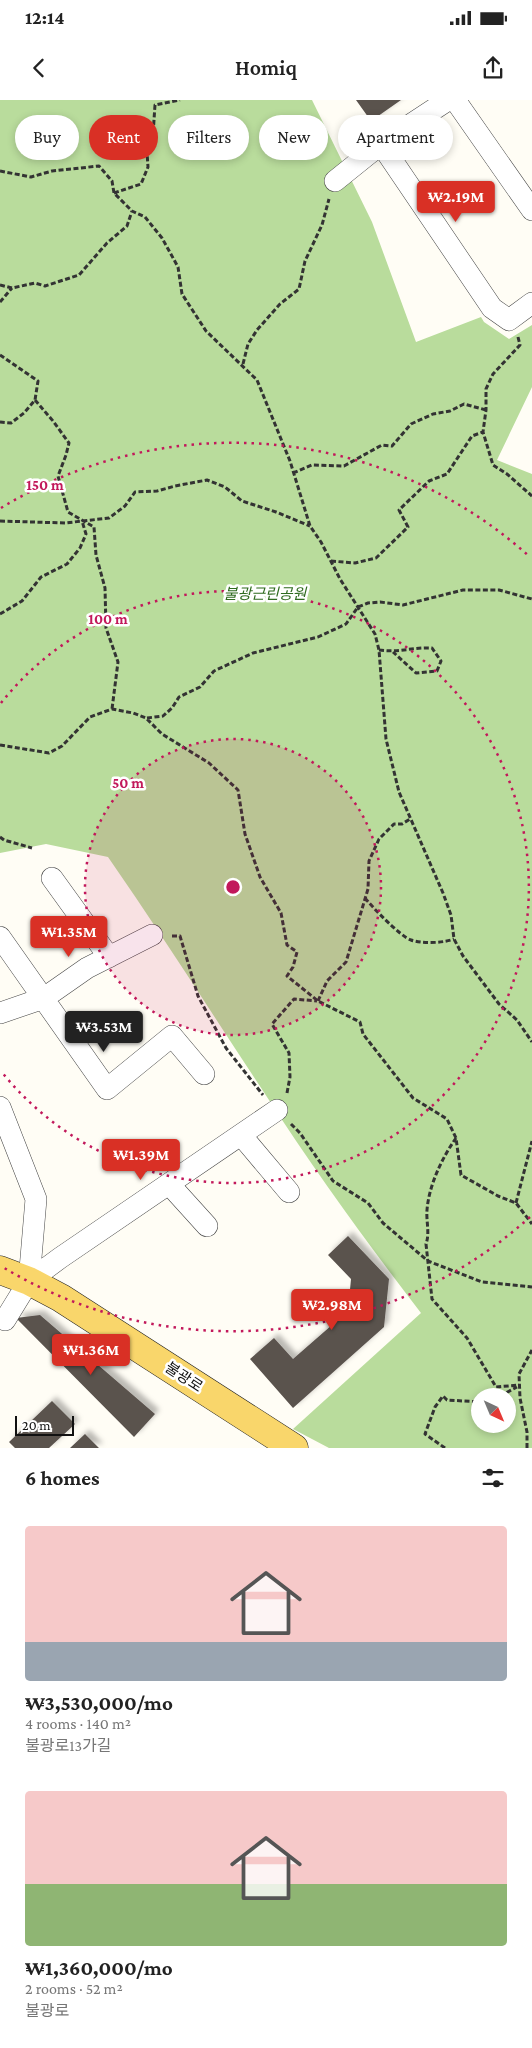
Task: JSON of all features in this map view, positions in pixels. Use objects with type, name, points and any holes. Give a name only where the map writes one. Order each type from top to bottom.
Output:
[{"type":"main road","name":"불광로","points":[[0,1270],[29,1281],[61,1298],[289,1447]]},
{"type":"street","points":[[425,115],[448,100]]},
{"type":"street","points":[[455,100],[532,210]]},
{"type":"street","points":[[335,182],[362,160]]},
{"type":"street","points":[[392,160],[492,308],[509,320],[532,303]]},
{"type":"street","points":[[52,878],[109,957]]},
{"type":"street","points":[[1,1012],[44,998],[87,968],[152,935]]},
{"type":"street","points":[[0,937],[106,1089],[172,1036],[204,1074]]},
{"type":"street","points":[[0,1107],[36,1199],[29,1281]]},
{"type":"street","points":[[5,1320],[29,1281],[169,1184],[241,1136],[280,1113]]},
{"type":"street","points":[[241,1136],[288,1192]]},
{"type":"street","points":[[169,1184],[207,1226]]},
{"type":"path","points":[[114,193],[141,184],[148,167],[148,152],[153,135],[155,105],[180,100]]},
{"type":"path","points":[[0,171],[31,177],[52,171],[99,166],[112,181],[114,193],[132,210],[145,217],[162,238],[178,267],[182,294],[206,331],[243,364],[257,380],[293,473],[310,526],[375,634],[379,650],[386,739],[399,792],[443,893],[451,915],[454,939],[499,1004],[517,1020],[532,1042]]},
{"type":"path","points":[[243,364],[248,344],[257,330],[280,304],[299,289],[304,261],[322,225],[335,182]]},
{"type":"path","points":[[0,285],[12,288],[35,283],[45,286],[79,275],[107,243],[127,226],[132,210]]},
{"type":"path","points":[[0,302],[12,288]]},
{"type":"path","points":[[509,320],[515,324],[520,345],[493,374],[486,389],[483,432],[492,465],[507,474],[532,496]]},
{"type":"path","points":[[0,355],[38,381],[35,400],[24,414],[11,423],[0,422]]},
{"type":"path","points":[[35,400],[69,443],[58,476],[68,512],[94,528],[96,555],[105,588],[106,628],[118,662],[112,710]]},
{"type":"path","points":[[293,473],[312,464],[344,466],[382,445],[392,446],[411,424],[433,414],[450,411],[464,404],[486,410]]},
{"type":"path","points":[[331,561],[355,563],[376,558],[408,527],[399,510],[429,481],[447,474],[472,436],[483,432]]},
{"type":"path","points":[[0,521],[65,523],[109,518],[125,506],[135,492],[157,491],[207,480],[224,487],[242,501],[310,526]]},
{"type":"path","points":[[0,614],[22,601],[41,578],[67,564],[80,548],[86,534],[82,521]]},
{"type":"path","points":[[146,718],[163,716],[172,708],[179,697],[200,687],[214,671],[253,653],[318,637],[346,624],[358,607],[368,603],[380,602],[403,605],[463,590],[499,590],[532,599]]},
{"type":"path","points":[[379,650],[393,652],[413,648],[432,648],[441,661],[438,671],[416,673],[393,652]]},
{"type":"path","points":[[0,745],[48,753],[62,746],[90,717],[112,710],[133,713],[146,718],[162,734],[209,762],[238,790],[245,834],[260,877],[281,913],[287,945],[297,952],[293,967],[287,976],[318,1001],[360,1022],[363,1034],[413,1098],[447,1119],[456,1138],[461,1175],[498,1196],[516,1203],[532,1224]]},
{"type":"path","points":[[318,1001],[327,981],[346,962],[357,930],[364,897],[368,889],[369,861],[379,839],[394,824],[402,824],[410,819]]},
{"type":"path","points":[[0,837],[4,840],[32,848]]},
{"type":"path","points":[[364,897],[373,908],[410,940],[445,943],[454,939]]},
{"type":"path","points":[[152,935],[180,936],[198,996],[226,1048],[261,1094],[270,1099],[280,1113],[300,1133],[333,1181],[368,1203],[383,1223],[428,1261],[482,1282],[532,1287]]},
{"type":"path","points":[[280,1113],[290,1077],[289,1053],[272,1024],[294,999],[318,1001]]},
{"type":"path","points":[[456,1138],[449,1148],[429,1194],[427,1212],[428,1237],[426,1244],[432,1299],[467,1338],[496,1387],[519,1386]]},
{"type":"path","points":[[516,1203],[532,1142]]},
{"type":"path","points":[[527,1448],[527,1432],[519,1386],[519,1374],[532,1350]]},
{"type":"path","points":[[515,1388],[519,1386]]},
{"type":"path","points":[[444,1448],[425,1434],[435,1407],[443,1396],[447,1400],[471,1401]]},
{"type":"green space","name":"불광근린공원","points":[[0,100],[312,100],[319,115],[259,115],[259,160],[328,160],[328,133],[338,153],[338,160],[342,160],[372,222],[416,342],[481,317],[484,322],[509,339],[532,325],[532,387],[497,460],[532,474],[532,1448],[329,1448],[293,1429],[421,1313],[361,1233],[304,1152],[108,857],[46,844],[0,853]]},
{"type":"building","points":[[356,100],[401,100],[380,115],[367,115]]},
{"type":"building","points":[[348,1236],[389,1279],[384,1327],[293,1408],[250,1359],[274,1338],[293,1359],[348,1311],[351,1279],[328,1255]]},
{"type":"building","points":[[40,1315],[155,1414],[134,1437],[16,1318]]},
{"type":"building","points":[[52,1401],[75,1424],[49,1448],[15,1448],[9,1442]]},
{"type":"building","points":[[85,1434],[99,1448],[70,1448]]}]
